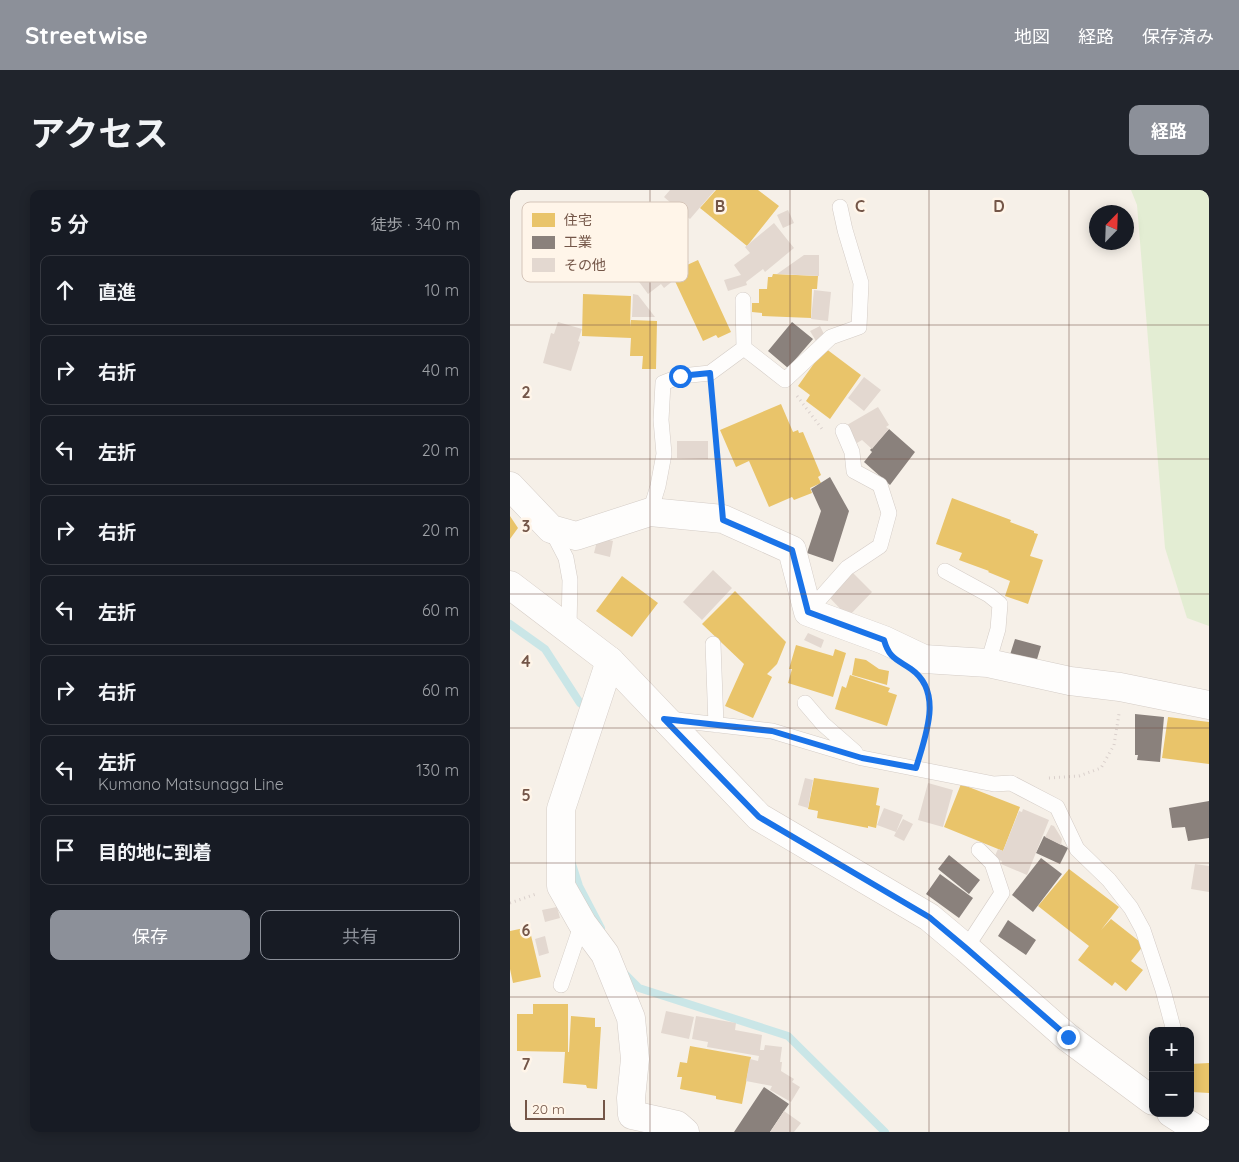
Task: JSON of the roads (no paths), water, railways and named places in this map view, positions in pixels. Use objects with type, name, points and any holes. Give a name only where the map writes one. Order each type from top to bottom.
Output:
[{"type":"street","points":[[510,486],[551,529],[576,536],[650,512],[723,520],[792,550],[808,612],[884,640],[924,660],[988,663],[1070,681],[1120,687],[1209,705]]},
{"type":"street","points":[[510,585],[610,661],[759,817],[929,917],[1068,1037],[1149,1096]]},
{"type":"street","points":[[610,661],[561,809],[561,886],[582,923],[605,954],[631,1018],[635,1058],[631,1098],[632,1115],[677,1125],[685,1132]]},
{"type":"street","points":[[1179,1117],[1201,1132]]},
{"type":"lane","points":[[744,348],[785,380],[831,337],[859,327],[861,283],[840,207]]},
{"type":"lane","points":[[743,300],[744,348]]},
{"type":"lane","points":[[650,512],[658,486],[664,454],[661,420],[663,383],[680,376],[710,373],[744,348]]},
{"type":"lane","points":[[808,612],[847,568],[880,546],[889,513],[880,485],[854,471],[852,452],[843,431]]},
{"type":"lane","points":[[551,529],[568,565],[570,580],[569,628]]},
{"type":"lane","points":[[945,571],[989,595],[1000,604],[998,629],[988,663]]},
{"type":"lane","points":[[713,644],[716,725]]},
{"type":"lane","points":[[805,703],[822,724],[862,758]]},
{"type":"lane","points":[[664,719],[772,731],[862,758],[994,784],[1011,783],[1057,807],[1077,849],[1109,880],[1131,908],[1143,930],[1173,1027]]},
{"type":"lane","points":[[966,948],[1002,893],[992,863],[979,850]]},
{"type":"lane","points":[[561,985],[582,923]]},
{"type":"waterway","points":[[510,624],[545,649],[580,703]]},
{"type":"waterway","points":[[572,864],[579,886],[601,928]]},
{"type":"waterway","points":[[623,972],[639,988],[788,1036],[885,1132]]}]
